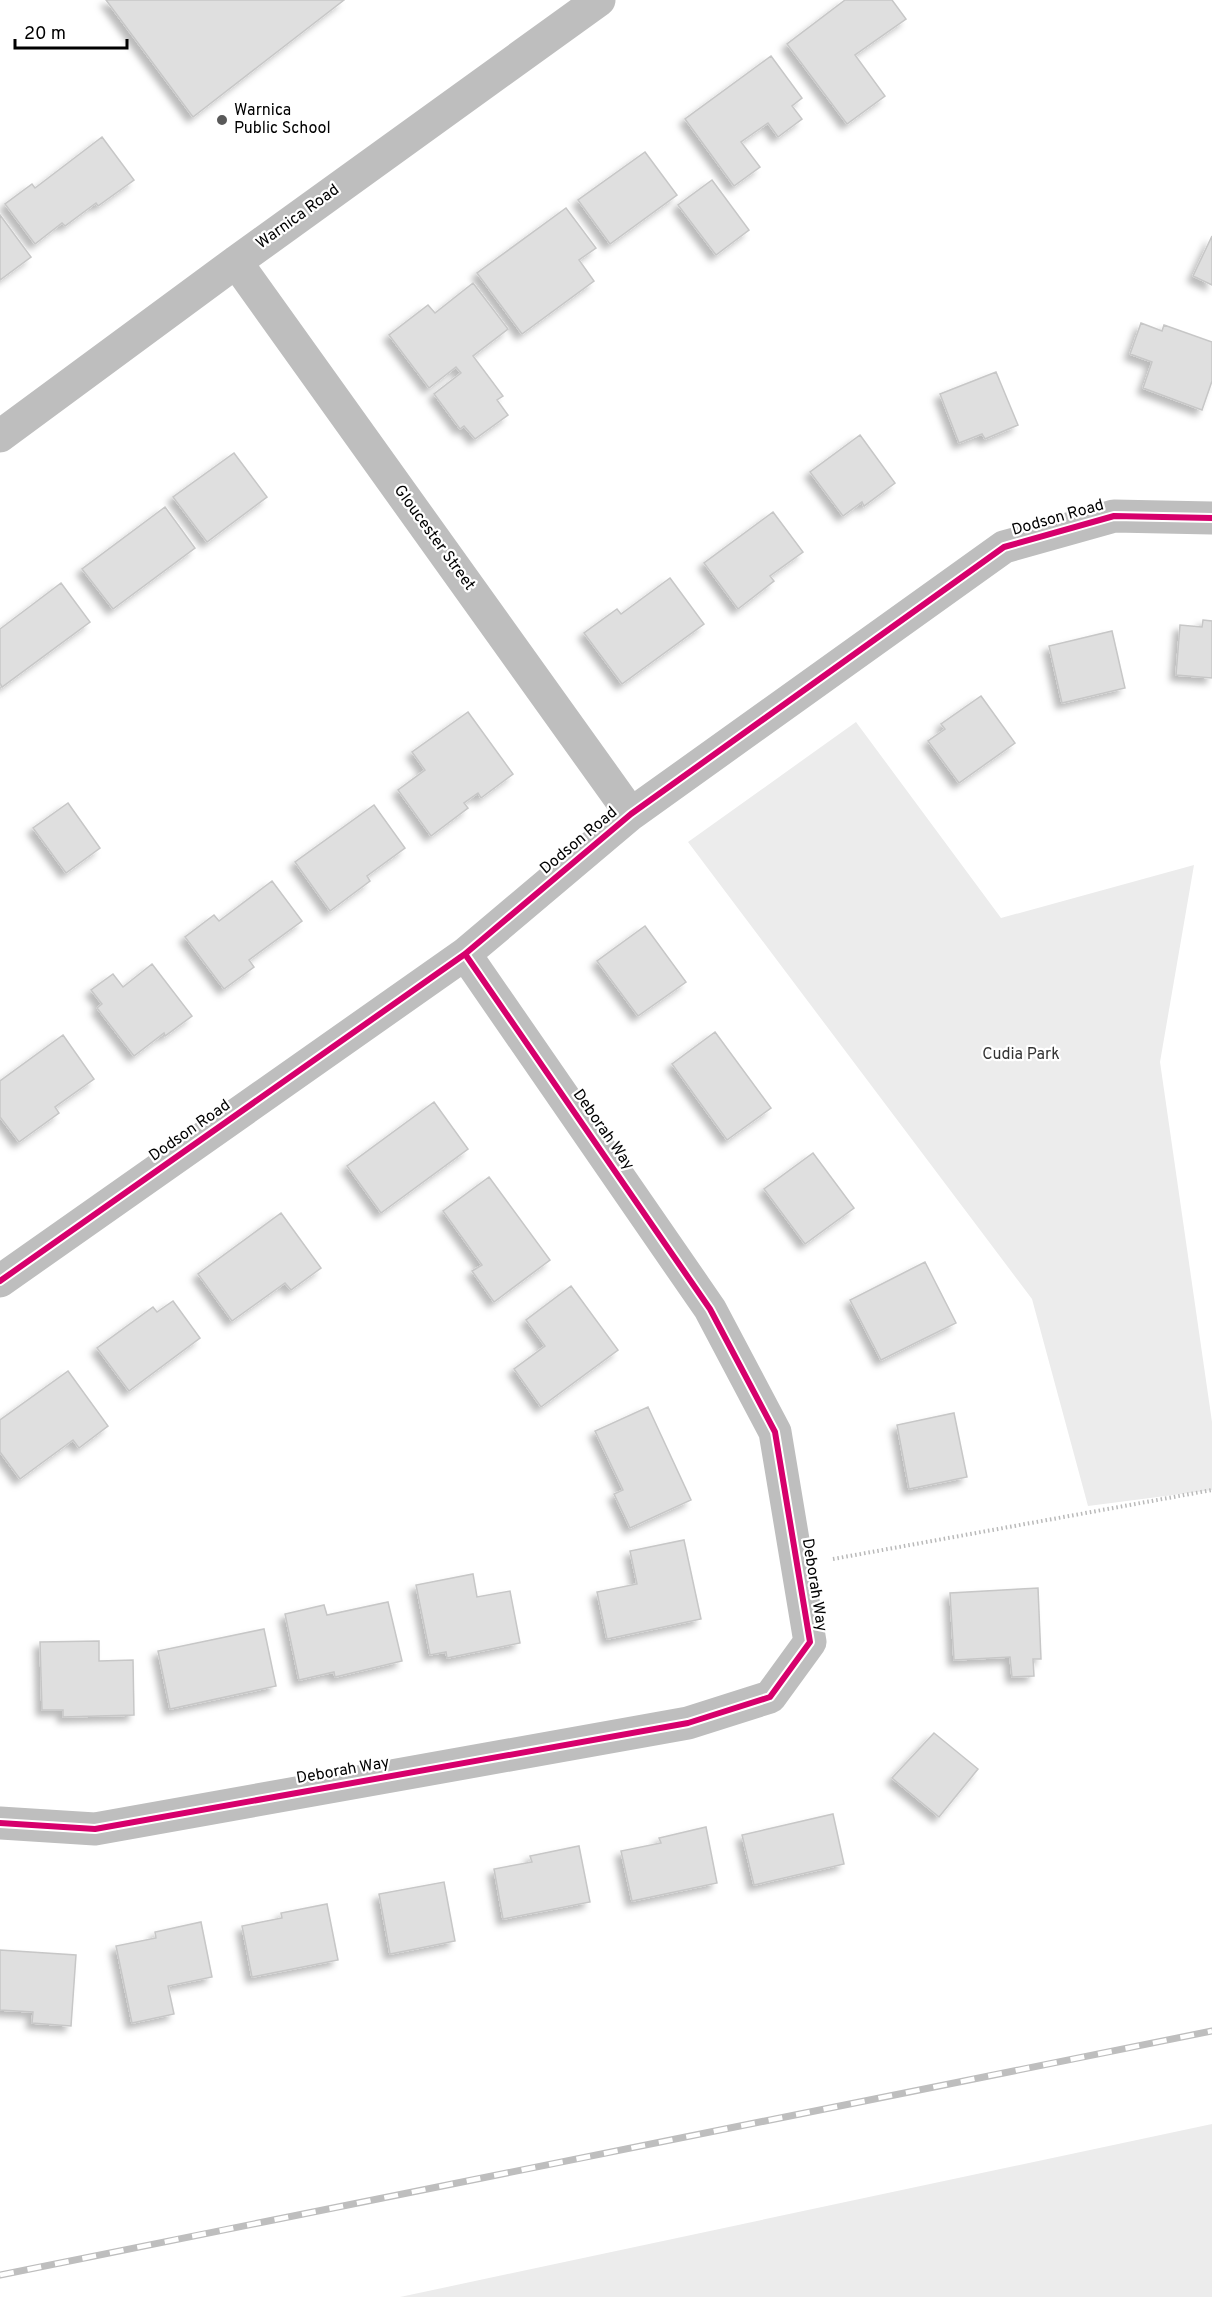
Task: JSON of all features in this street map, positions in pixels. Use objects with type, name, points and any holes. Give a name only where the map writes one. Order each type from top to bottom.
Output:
[{"type":"street","name":"Warnica Road","points":[[0,436],[599,0]]},
{"type":"street","name":"Gloucester Street","points":[[236,262],[631,814]]},
{"type":"street","name":"Dodson Road","points":[[0,1281],[465,954],[631,814],[1004,547],[1114,516],[1212,518]]},
{"type":"street","name":"Deborah Way","points":[[0,1823],[94,1829],[688,1723],[770,1697],[810,1642],[775,1432],[710,1309],[465,954]]},
{"type":"path","points":[[797,1566],[1212,1490]]},
{"type":"green space","name":"Cudia Park","points":[[856,722],[1001,918],[1194,865],[1160,1062],[1212,1422],[1212,1490],[1088,1506],[1032,1299],[688,842]]},
{"type":"green space","points":[[1212,2124],[1212,2297],[400,2297]]},
{"type":"building","points":[[106,0],[344,0],[193,117]]},
{"type":"building","points":[[845,0],[892,0],[906,19],[855,55],[885,96],[847,124],[787,44]]},
{"type":"building","points":[[771,56],[802,98],[792,106],[802,119],[778,137],[768,123],[741,142],[760,167],[734,186],[685,119]]},
{"type":"building","points":[[102,137],[134,180],[98,206],[96,203],[65,226],[62,223],[35,244],[5,204],[32,184],[35,188]]},
{"type":"building","points":[[645,152],[677,195],[610,244],[578,200]]},
{"type":"building","points":[[712,180],[749,230],[716,255],[678,205]]},
{"type":"building","points":[[566,208],[596,248],[579,260],[594,281],[522,334],[477,273]]},
{"type":"building","points":[[0,215],[31,257],[0,280]]},
{"type":"building","points":[[1212,236],[1212,285],[1193,276]]},
{"type":"building","points":[[473,283],[508,329],[473,356],[503,396],[497,400],[508,415],[475,439],[464,426],[460,429],[434,394],[461,373],[456,367],[429,388],[389,335],[428,305],[435,313]]},
{"type":"building","points":[[1141,323],[1162,331],[1164,325],[1212,342],[1212,381],[1202,410],[1143,388],[1152,362],[1130,354]]},
{"type":"building","points":[[996,372],[1018,425],[985,439],[982,434],[959,443],[940,394]]},
{"type":"building","points":[[860,435],[895,483],[864,506],[862,502],[843,516],[810,472]]},
{"type":"building","points":[[234,453],[267,497],[207,542],[173,497]]},
{"type":"building","points":[[165,507],[195,548],[113,609],[82,569]]},
{"type":"building","points":[[773,512],[803,552],[770,576],[774,581],[738,609],[704,563]]},
{"type":"building","points":[[670,578],[704,624],[622,684],[584,633],[617,609],[621,614]]},
{"type":"building","points":[[61,583],[90,622],[2,687],[0,683],[0,629]]},
{"type":"building","points":[[1203,620],[1212,621],[1212,678],[1176,675],[1180,625],[1202,627]]},
{"type":"building","points":[[1112,631],[1125,688],[1062,703],[1049,646]]},
{"type":"building","points":[[981,696],[1015,743],[959,783],[928,741],[945,729],[941,724]]},
{"type":"building","points":[[468,712],[513,774],[481,798],[478,793],[464,803],[468,808],[431,836],[398,790],[425,770],[412,752]]},
{"type":"building","points":[[68,803],[100,848],[66,873],[33,828]]},
{"type":"building","points":[[374,805],[405,848],[367,876],[370,881],[330,911],[295,862]]},
{"type":"building","points":[[272,881],[302,921],[249,960],[254,967],[224,989],[185,937],[214,915],[219,921]]},
{"type":"building","points":[[645,926],[686,982],[638,1016],[597,961]]},
{"type":"building","points":[[152,964],[192,1016],[165,1036],[164,1033],[134,1056],[97,1008],[102,1004],[91,990],[113,974],[123,987]]},
{"type":"building","points":[[715,1032],[771,1108],[727,1140],[672,1064]]},
{"type":"building","points":[[63,1035],[94,1079],[55,1107],[59,1113],[19,1142],[0,1117],[0,1081]]},
{"type":"building","points":[[434,1102],[468,1149],[381,1213],[347,1166]]},
{"type":"building","points":[[813,1153],[854,1208],[805,1244],[764,1189]]},
{"type":"building","points":[[489,1177],[550,1260],[494,1302],[472,1271],[482,1265],[443,1211]]},
{"type":"building","points":[[281,1213],[321,1268],[291,1290],[285,1283],[232,1321],[198,1274]]},
{"type":"building","points":[[925,1262],[956,1323],[881,1360],[850,1300]]},
{"type":"building","points":[[571,1286],[618,1350],[541,1407],[514,1369],[545,1346],[526,1320]]},
{"type":"building","points":[[173,1301],[200,1338],[129,1391],[97,1348],[153,1307],[157,1312]]},
{"type":"building","points":[[68,1371],[108,1426],[79,1448],[73,1440],[20,1479],[0,1452],[0,1420]]},
{"type":"building","points":[[648,1407],[691,1500],[630,1528],[614,1494],[623,1490],[595,1431]]},
{"type":"building","points":[[954,1413],[967,1477],[909,1489],[897,1425]]},
{"type":"building","points":[[684,1540],[701,1619],[607,1639],[597,1592],[637,1584],[630,1551]]},
{"type":"building","points":[[473,1574],[477,1597],[510,1591],[520,1643],[447,1658],[446,1652],[430,1655],[416,1585]]},
{"type":"building","points":[[1038,1588],[1041,1659],[1033,1659],[1034,1676],[1012,1677],[1010,1657],[954,1660],[950,1593]]},
{"type":"building","points":[[388,1602],[402,1661],[335,1677],[334,1672],[299,1680],[285,1614],[324,1605],[327,1615]]},
{"type":"building","points":[[264,1629],[276,1686],[170,1709],[158,1651]]},
{"type":"building","points":[[99,1641],[99,1661],[133,1660],[134,1715],[63,1717],[63,1710],[42,1710],[40,1642]]},
{"type":"building","points":[[934,1733],[978,1769],[939,1817],[892,1778]]},
{"type":"building","points":[[833,1814],[844,1864],[754,1885],[742,1835]]},
{"type":"building","points":[[706,1827],[717,1883],[632,1901],[621,1851],[661,1843],[659,1838]]},
{"type":"building","points":[[579,1846],[590,1902],[503,1919],[494,1869],[532,1862],[530,1856]]},
{"type":"building","points":[[444,1882],[455,1941],[390,1954],[379,1894]]},
{"type":"building","points":[[327,1904],[338,1960],[252,1977],[242,1926],[282,1918],[281,1913]]},
{"type":"building","points":[[201,1922],[212,1977],[168,1986],[174,2014],[132,2023],[116,1946],[156,1938],[155,1932]]},
{"type":"building","points":[[0,1950],[76,1955],[71,2026],[32,2023],[33,2012],[0,2010]]},
{"type":"railway","points":[[0,2275],[1212,2031]]},
{"type":"cycle path","points":[[0,1281],[465,954],[631,814],[1004,547],[1114,516],[1212,518]]},
{"type":"cycle path","points":[[0,1823],[95,1829],[688,1723],[770,1697],[810,1642],[775,1432],[710,1309],[465,954]]},
{"type":"place","name":"Warnica Public School","points":[[222,120]]}]
